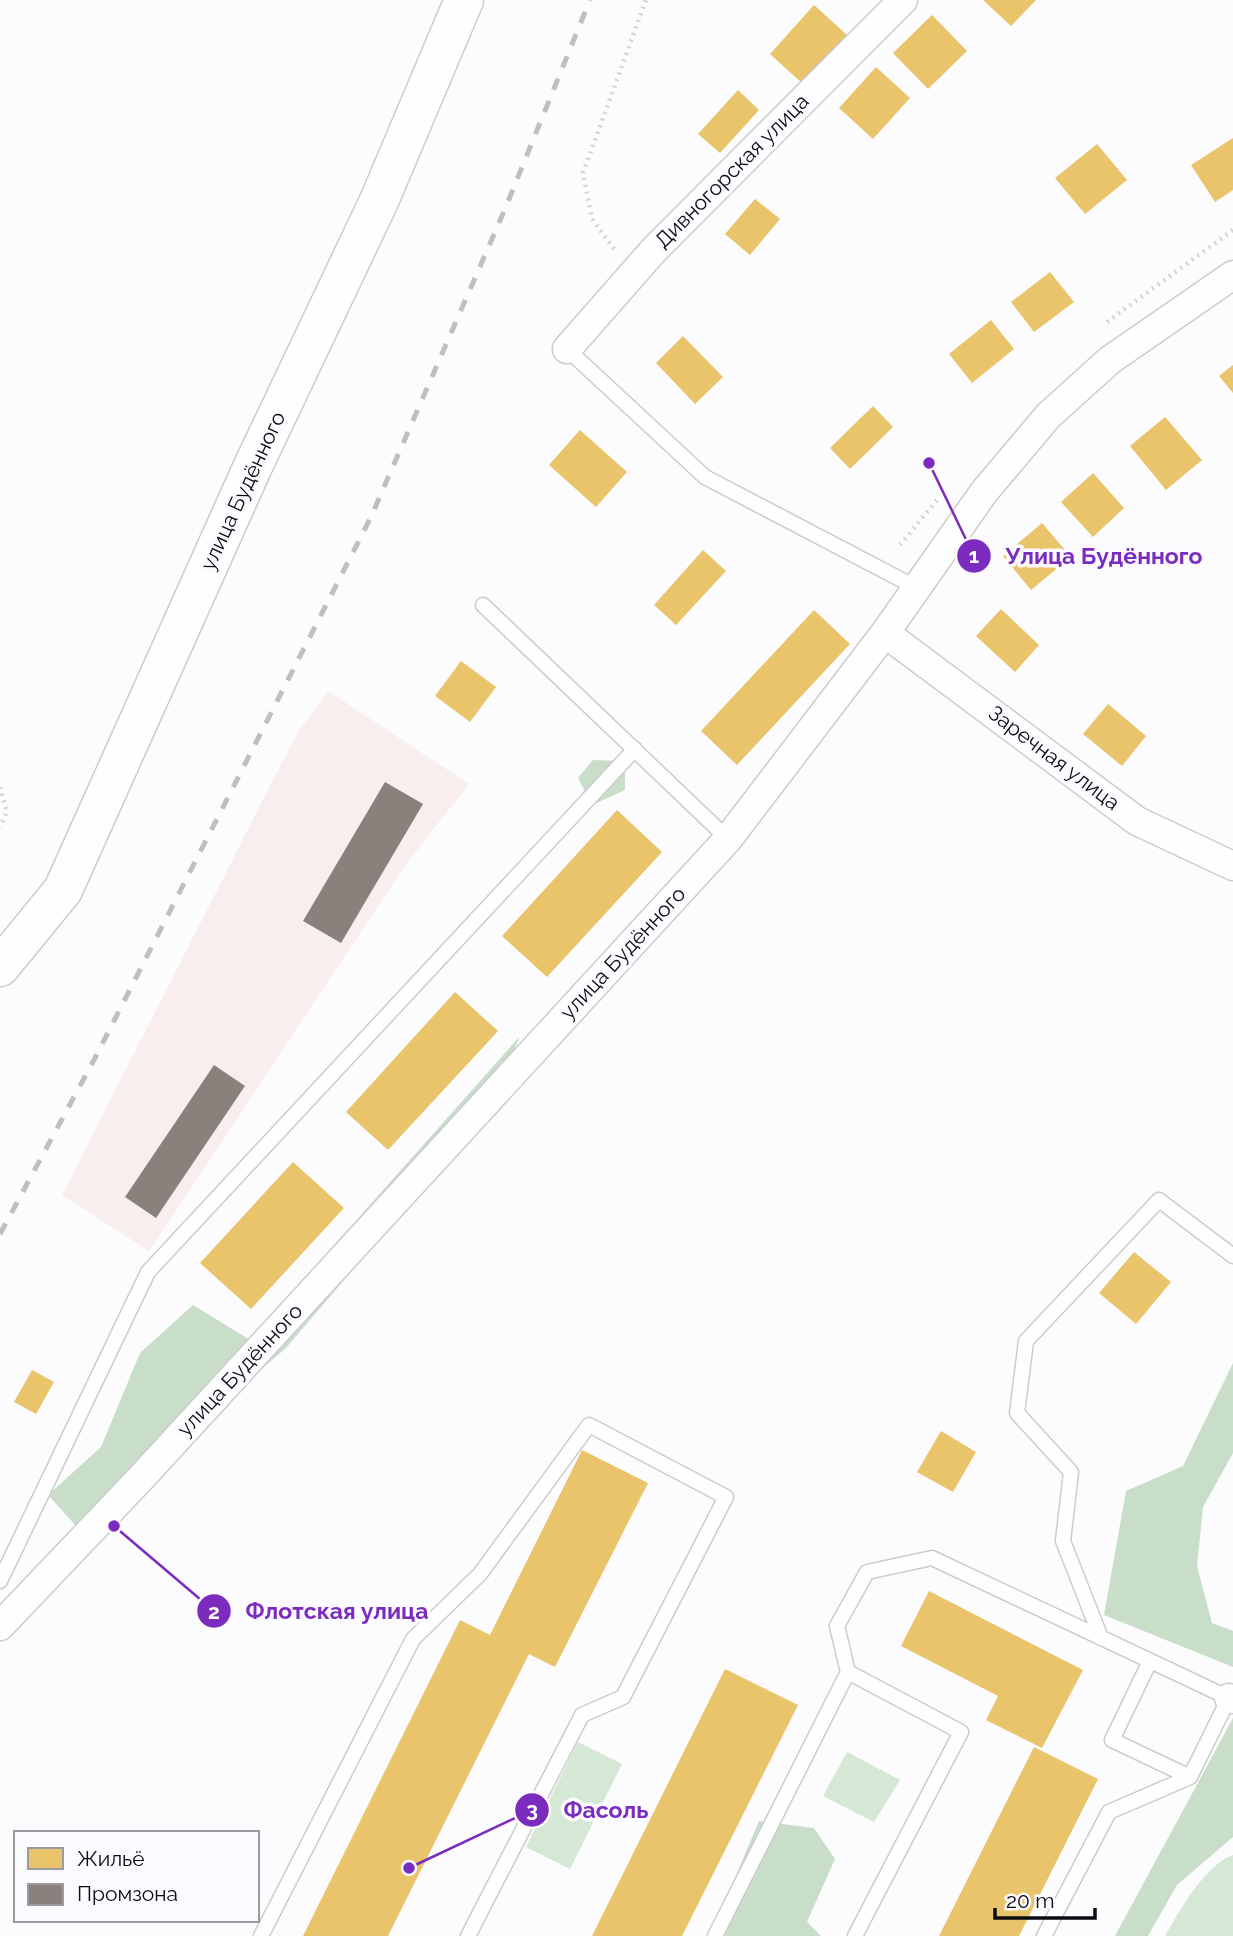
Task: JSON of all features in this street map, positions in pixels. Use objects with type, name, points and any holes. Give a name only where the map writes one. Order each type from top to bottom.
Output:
[{"type":"main road","name":"улица Будённого","points":[[0,967],[63,890],[254,466],[379,201],[464,0]]},
{"type":"street","name":"Дивногорская улица","points":[[567,349],[633,273],[903,0]]},
{"type":"street","name":"улица Будённого","points":[[0,1626],[140,1479],[728,839],[885,633],[984,492],[1048,416],[1110,360],[1233,275]]},
{"type":"street","name":"Заречная улица","points":[[885,633],[1138,821],[1233,866]]},
{"type":"lane","points":[[567,349],[705,477],[917,588]]},
{"type":"lane","points":[[483,605],[728,839]]},
{"type":"lane","points":[[0,1581],[148,1272],[635,749]]},
{"type":"lane","points":[[1101,1638],[1063,1541],[1072,1472],[1017,1413],[1026,1341],[1160,1200],[1233,1256]]},
{"type":"lane","points":[[261,1936],[413,1639],[480,1574],[589,1425],[726,1497],[623,1697],[582,1715],[468,1936]]},
{"type":"lane","points":[[715,1936],[848,1672],[837,1626],[867,1572],[932,1558],[1231,1699],[1190,1777],[1109,1812],[1044,1936]]},
{"type":"lane","points":[[1150,1661],[1112,1740],[1190,1777]]},
{"type":"lane","points":[[848,1672],[961,1731],[855,1936]]},
{"type":"path","points":[[633,273],[592,219],[583,173],[646,0]]},
{"type":"path","points":[[0,787],[7,812],[0,827]]},
{"type":"shaded area","points":[[328,691],[469,784],[406,864],[149,1251],[62,1195],[296,735]]},
{"type":"green space","points":[[593,760],[625,761],[625,790],[592,805],[578,778]]},
{"type":"green space","points":[[520,1036],[486,1114],[286,1348],[77,1527],[48,1495],[101,1447],[140,1353],[193,1305],[250,1340]]},
{"type":"green space","points":[[1233,1363],[1233,1453],[1203,1507],[1197,1566],[1212,1623],[1233,1631],[1233,1667],[1104,1615],[1126,1491],[1183,1466]]},
{"type":"green space","points":[[1233,1718],[1233,1837],[1177,1885],[1148,1936],[1115,1936]]},
{"type":"green space","points":[[578,1742],[622,1764],[570,1869],[526,1847]]},
{"type":"green space","points":[[847,1752],[900,1780],[874,1822],[823,1796]]},
{"type":"green space","points":[[759,1821],[814,1828],[835,1859],[807,1922],[821,1936],[725,1936],[728,1894]]},
{"type":"green space","points":[[1233,1855],[1233,1936],[1165,1936],[1203,1878],[1223,1860]]},
{"type":"building: Жильё","points":[[983,0],[1036,0],[1011,26]]},
{"type":"building: Жильё","points":[[814,5],[847,35],[803,84],[770,54]]},
{"type":"building: Жильё","points":[[932,15],[967,51],[928,89],[893,53]]},
{"type":"building: Жильё","points":[[876,67],[910,98],[873,139],[839,108]]},
{"type":"building: Жильё","points":[[738,90],[759,110],[720,153],[698,134]]},
{"type":"building: Жильё","points":[[1233,138],[1233,190],[1215,202],[1191,165]]},
{"type":"building: Жильё","points":[[1097,144],[1127,180],[1085,214],[1055,178]]},
{"type":"building: Жильё","points":[[755,199],[780,219],[750,255],[725,234]]},
{"type":"building: Жильё","points":[[1050,272],[1074,302],[1034,332],[1011,302]]},
{"type":"building: Жильё","points":[[991,320],[1014,349],[972,383],[949,354]]},
{"type":"building: Жильё","points":[[683,336],[723,377],[695,404],[656,363]]},
{"type":"building: Жильё","points":[[1233,365],[1233,393],[1219,376]]},
{"type":"building: Жильё","points":[[873,406],[893,427],[850,469],[830,448]]},
{"type":"building: Жильё","points":[[1165,417],[1202,460],[1166,490],[1130,446]]},
{"type":"building: Жильё","points":[[580,430],[627,472],[596,507],[549,465]]},
{"type":"building: Жильё","points":[[1093,473],[1124,508],[1093,537],[1061,502]]},
{"type":"building: Жильё","points":[[1042,523],[1071,557],[1031,590],[1003,556]]},
{"type":"building: Жильё","points":[[703,550],[726,571],[676,625],[654,605]]},
{"type":"building: Жильё","points":[[1001,609],[1039,645],[1015,672],[976,636]]},
{"type":"building: Жильё","points":[[814,610],[850,644],[737,765],[701,731]]},
{"type":"building: Жильё","points":[[461,661],[496,687],[470,722],[435,696]]},
{"type":"building: Жильё","points":[[1108,704],[1146,736],[1122,766],[1083,734]]},
{"type":"building: Жильё","points":[[617,810],[662,852],[547,977],[502,936]]},
{"type":"building: Жильё","points":[[455,992],[498,1031],[388,1150],[346,1112]]},
{"type":"building: Жильё","points":[[293,1162],[344,1208],[251,1309],[200,1263]]},
{"type":"building: Жильё","points":[[1134,1252],[1171,1282],[1136,1324],[1099,1293]]},
{"type":"building: Жильё","points":[[32,1370],[54,1382],[36,1414],[14,1402]]},
{"type":"building: Жильё","points":[[941,1431],[976,1452],[953,1492],[917,1472]]},
{"type":"building: Жильё","points":[[582,1450],[648,1483],[555,1667],[529,1654],[388,1936],[303,1936],[460,1620],[490,1635]]},
{"type":"building: Жильё","points":[[929,1591],[1083,1670],[1042,1748],[986,1720],[998,1696],[901,1646]]},
{"type":"building: Жильё","points":[[725,1669],[798,1705],[682,1936],[592,1936]]},
{"type":"building: Жильё","points":[[1034,1747],[1098,1779],[1019,1936],[939,1936]]},
{"type":"building: Промзона","points":[[385,782],[423,804],[341,943],[303,921]]},
{"type":"building: Промзона","points":[[214,1065],[245,1086],[156,1218],[125,1197]]},
{"type":"railway","points":[[0,1234],[95,1058],[371,517],[505,209],[590,0]]},
{"type":"place","name":"Улица Будённого","points":[[929,463]]},
{"type":"place","name":"Флотская улица","points":[[114,1526]]},
{"type":"place","name":"Фасоль","points":[[409,1868]]}]
